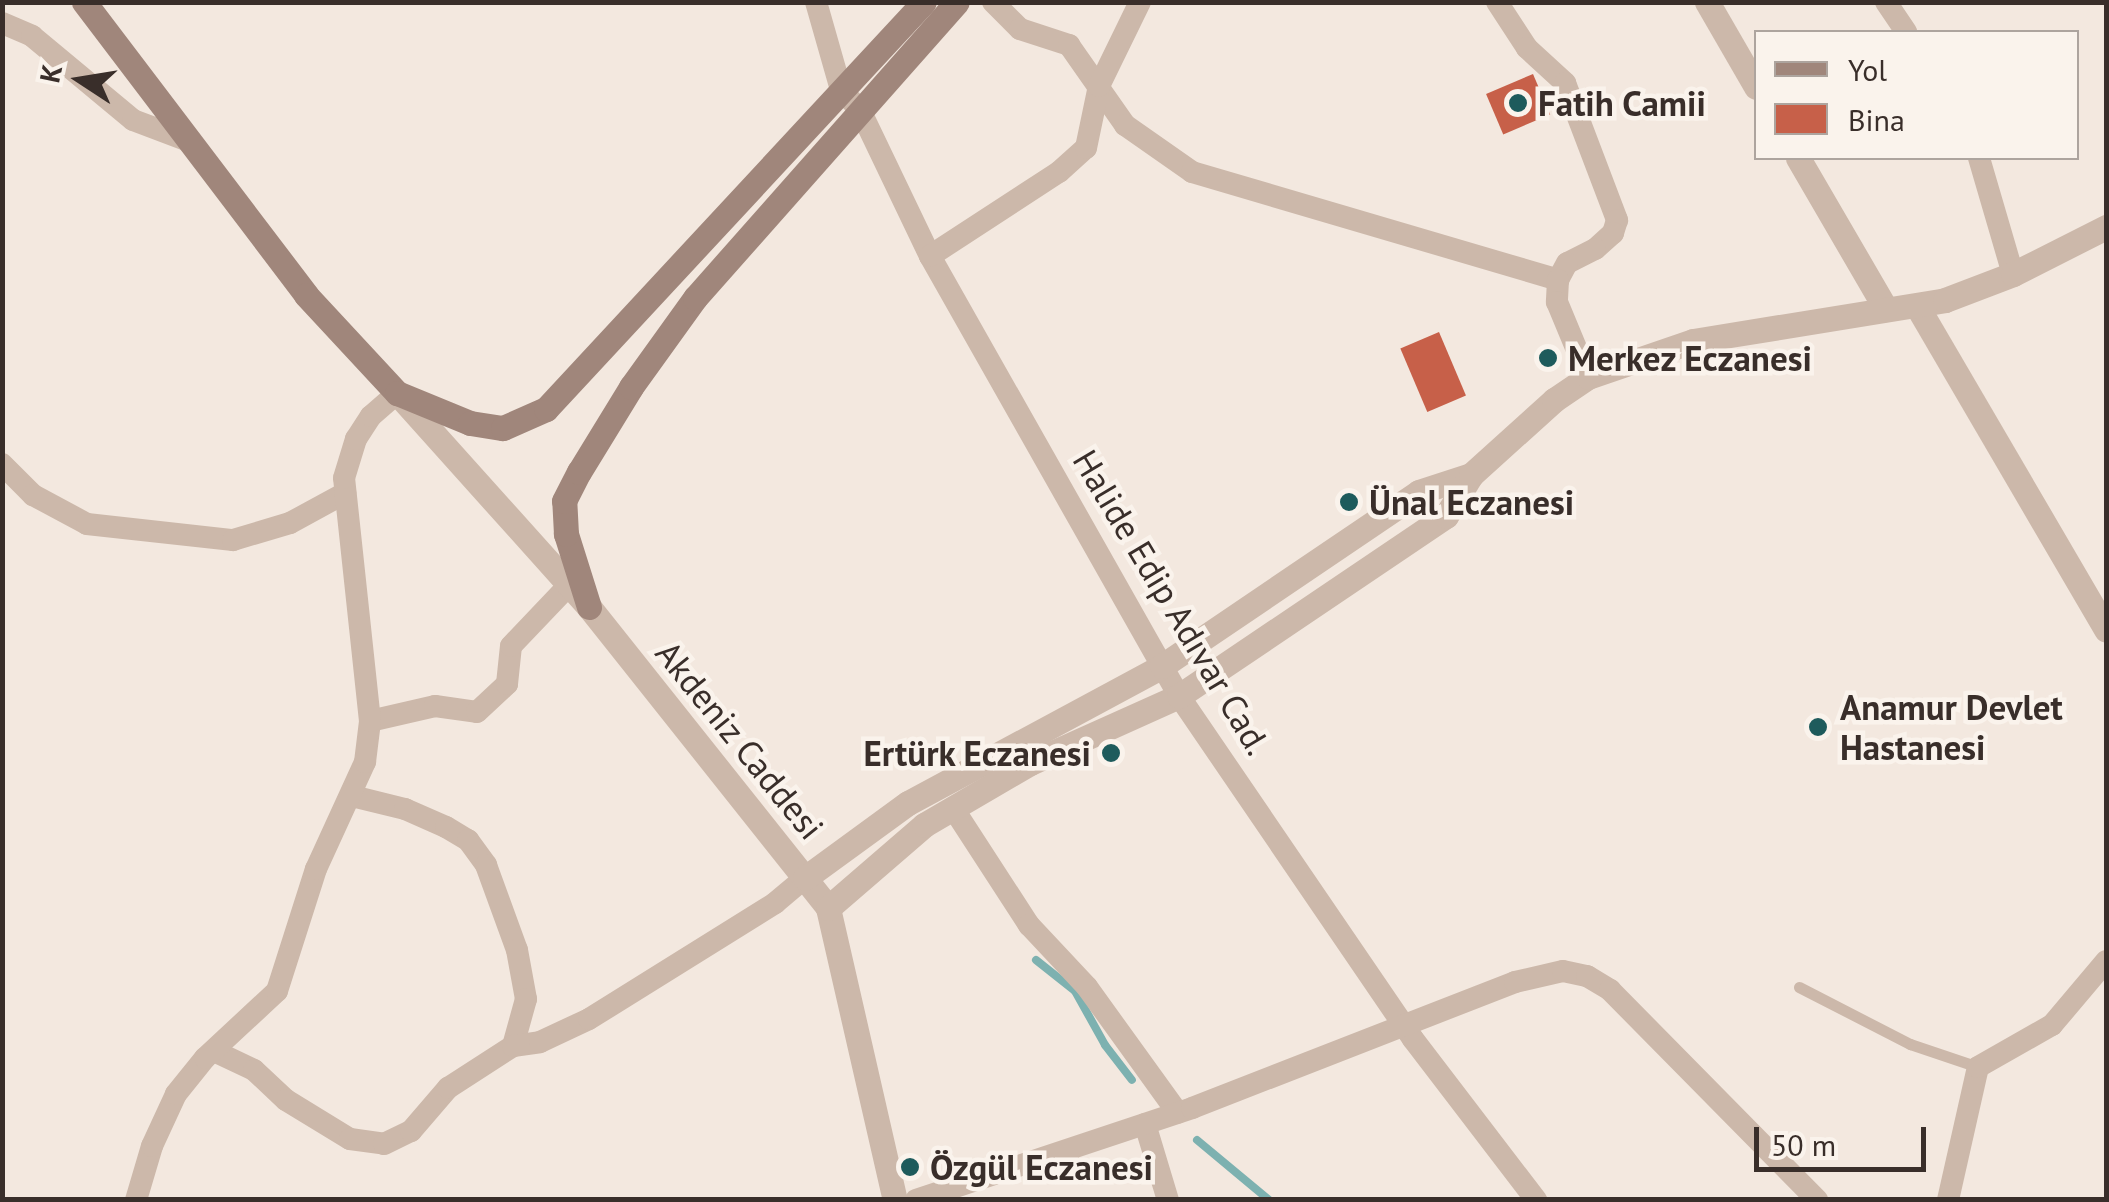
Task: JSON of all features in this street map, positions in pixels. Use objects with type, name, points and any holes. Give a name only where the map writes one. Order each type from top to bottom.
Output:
[{"type":"main road","points":[[84,2],[306,295],[397,392],[470,423],[503,428],[546,409],[924,2]]},
{"type":"main road","points":[[589,608],[566,534],[564,501],[630,387],[695,298],[957,2]]},
{"type":"street","name":"Halide Edip Adıvar Cad.","points":[[816,2],[841,90],[860,110],[930,256],[1179,696],[1404,1026],[1536,1200]]},
{"type":"street","points":[[993,2],[1020,29],[1069,46],[1125,125],[1192,172],[1558,280]]},
{"type":"street","points":[[930,256],[1059,172],[1086,148],[1100,86],[1140,2]]},
{"type":"street","points":[[1496,2],[1527,48],[1565,83],[1618,220],[1613,233],[1595,249],[1567,263],[1558,280],[1557,302],[1588,377]]},
{"type":"street","points":[[1706,2],[1754,84]]},
{"type":"street","points":[[1886,2],[1905,30]]},
{"type":"street","points":[[2,22],[32,36],[133,120],[188,140]]},
{"type":"street","points":[[1799,160],[1886,309]]},
{"type":"street","points":[[1981,160],[2013,274]]},
{"type":"street","points":[[828,908],[924,825],[1030,762],[1179,696],[1446,516],[1471,475],[1554,400],[1588,377],[1620,362],[1692,342],[1917,306],[2013,274],[2106,227]]},
{"type":"street","points":[[1917,306],[2106,630]]},
{"type":"street","points":[[136,1200],[152,1146],[176,1094],[277,991],[316,870],[365,762],[370,721],[344,492],[347,461],[356,439],[371,416],[397,392]]},
{"type":"street","name":"Akdeniz Caddesi","points":[[397,392],[589,608],[828,908],[895,1200]]},
{"type":"street","points":[[2,464],[33,496],[87,524],[233,540],[290,523],[344,492]]},
{"type":"street","points":[[214,1051],[254,1070],[286,1100],[350,1138],[384,1144],[411,1131],[448,1088],[513,1046],[540,1042],[590,1019],[759,914],[908,804],[1162,666],[1419,492],[1471,475]]},
{"type":"street","points":[[370,721],[434,706],[478,712],[507,684],[510,646],[569,585]]},
{"type":"street","points":[[352,796],[405,809],[446,827],[468,840],[486,865],[517,950],[526,1000],[513,1046]]},
{"type":"street","points":[[952,808],[1029,925],[1087,986],[1178,1113]]},
{"type":"street","points":[[1948,1200],[1978,1067],[2052,1024],[2106,961]]},
{"type":"street","points":[[916,1200],[1178,1113],[1515,982],[1563,970],[1587,976],[1610,990],[1817,1200]]},
{"type":"street","points":[[1145,1124],[1168,1200]]},
{"type":"lane","points":[[1799,987],[1910,1044],[1978,1067]]},
{"type":"building","name":"Fatih Camii","points":[[1533,74],[1550,115],[1503,134],[1486,94]]},
{"type":"building","points":[[1439,332],[1466,396],[1427,412],[1400,348]]},
{"type":"waterway","points":[[1036,960],[1075,991],[1105,1045],[1132,1080]]},
{"type":"waterway","points":[[1197,1140],[1269,1200]]},
{"type":"place","name":"Fatih Camii","points":[[1518,103]]},
{"type":"place","name":"Merkez Eczanesi","points":[[1548,358]]},
{"type":"place","name":"Ünal Eczanesi","points":[[1349,502]]},
{"type":"place","name":"Anamur Devlet Hastanesi","points":[[1818,727]]},
{"type":"place","name":"Ertürk Eczanesi","points":[[1111,753]]},
{"type":"place","name":"Özgül Eczanesi","points":[[910,1167]]}]
